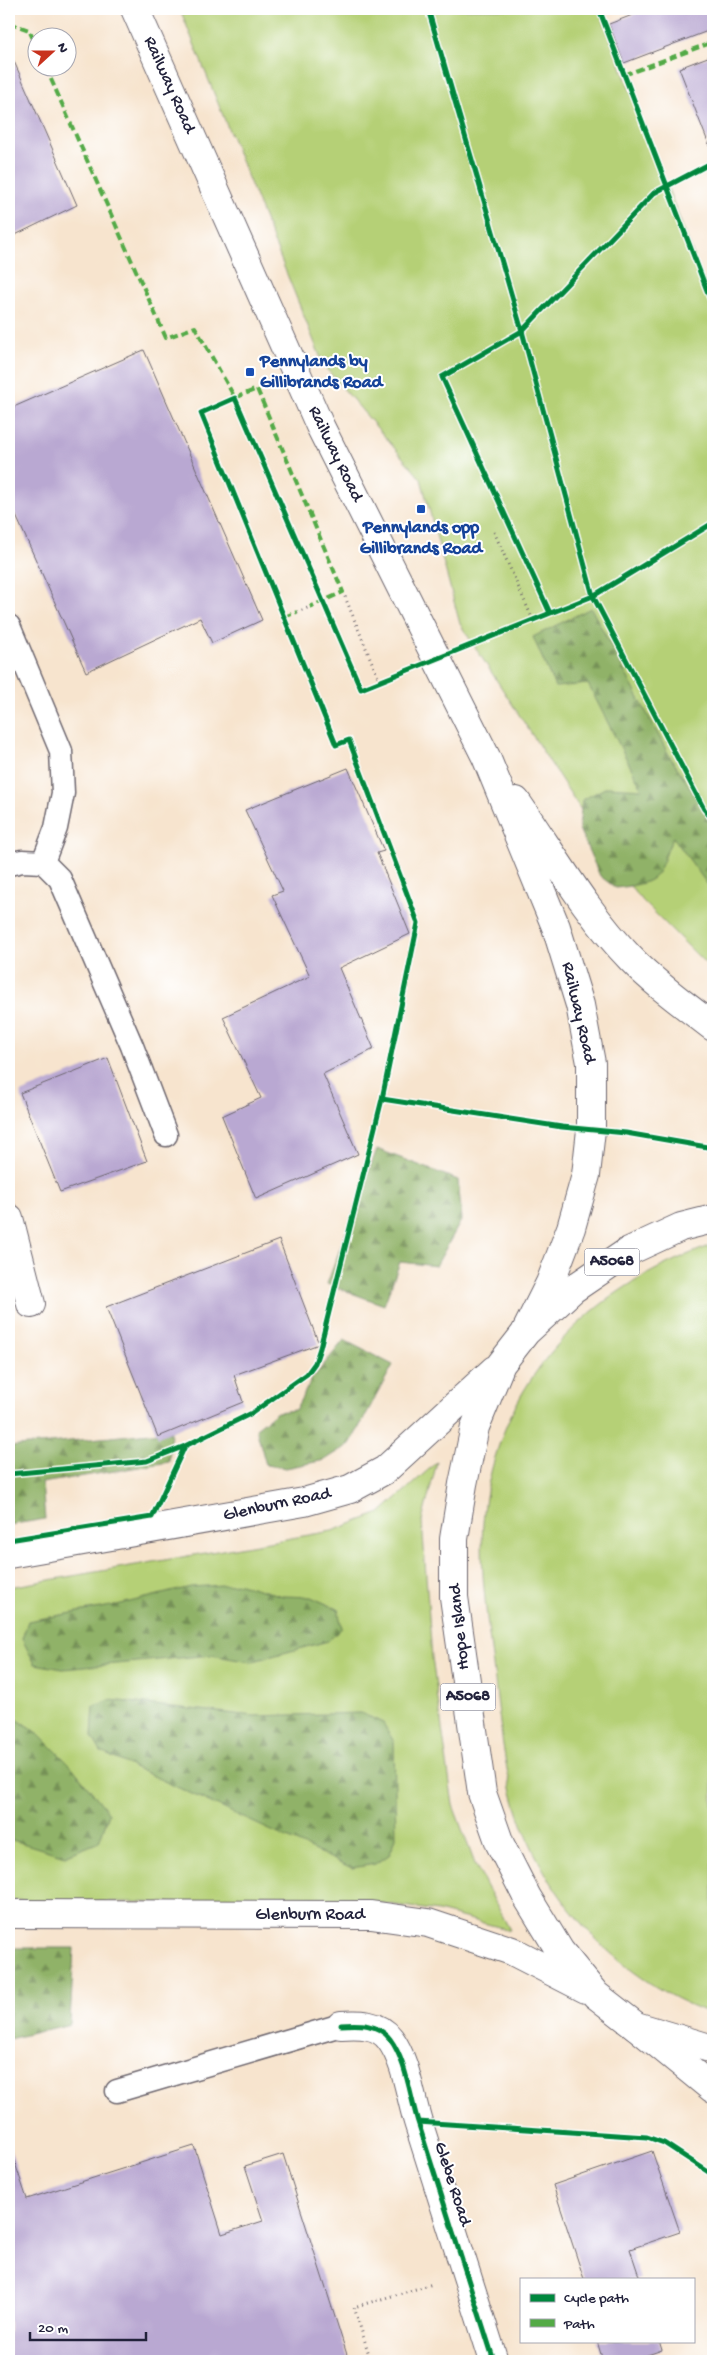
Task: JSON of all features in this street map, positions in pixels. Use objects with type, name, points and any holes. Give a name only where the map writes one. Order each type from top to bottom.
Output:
[{"type":"main road","name":"Railway Road","points":[[135,9],[320,426],[486,757],[556,927],[580,1005],[592,1063],[592,1130],[586,1175],[571,1228],[550,1283],[526,1332]]},
{"type":"main road","name":"Railway Road","points":[[486,757],[601,924],[630,958],[662,988],[713,1027]]},
{"type":"main road","points":[[9,1218],[31,1304]]},
{"type":"main road","name":"Hope Island","points":[[713,1219],[681,1227],[629,1251],[573,1289],[526,1332],[501,1364],[475,1427],[454,1539],[454,1597],[481,1783],[500,1844],[526,1897],[560,1951],[596,1995],[636,2026],[713,2050]]},
{"type":"main road","name":"Glenburn Road","points":[[9,1554],[304,1502],[350,1489],[385,1470],[443,1420],[501,1364]]},
{"type":"main road","name":"Glenburn Road","points":[[9,1914],[380,1916],[428,1923],[512,1951],[596,1995]]},
{"type":"main road","name":"Glebe Road","points":[[341,2025],[360,2024],[377,2027],[390,2038],[400,2056],[418,2122],[494,2361]]},
{"type":"main road","points":[[636,2026],[713,2089]]},
{"type":"lane","points":[[9,626],[61,750],[64,792],[56,828],[43,862]]},
{"type":"lane","points":[[9,864],[22,861],[43,862],[60,879],[132,1046],[166,1135]]},
{"type":"lane","points":[[117,2091],[341,2025]]},
{"type":"path","points":[[494,532],[530,621],[542,616]]},
{"type":"path","points":[[343,592],[382,680],[373,684]]},
{"type":"path","points":[[297,612],[310,606]]},
{"type":"path","points":[[370,2361],[354,2307],[439,2282],[468,2278]]},
{"type":"green space","points":[[180,9],[599,9],[713,306],[713,971],[635,893],[460,624],[421,479],[324,366]]},
{"type":"green space","points":[[591,608],[669,755],[713,823],[713,892],[673,837],[660,869],[651,880],[632,886],[616,888],[600,876],[579,829],[582,800],[607,787],[642,789],[588,684],[555,687],[533,637]]},
{"type":"green space","points":[[377,1149],[458,1180],[462,1219],[436,1266],[400,1262],[384,1305],[327,1284]]},
{"type":"green space","points":[[713,1245],[713,2014],[677,1999],[643,1979],[612,1954],[584,1926],[559,1895],[539,1861],[523,1825],[508,1772],[488,1629],[482,1549],[486,1497],[491,1470],[500,1442],[515,1406],[535,1374],[557,1345],[584,1319],[613,1296],[644,1276],[678,1259]]},
{"type":"green space","points":[[344,1340],[393,1365],[350,1444],[325,1460],[286,1468],[266,1465],[256,1428],[277,1412],[295,1410],[312,1379]]},
{"type":"green space","points":[[171,1431],[169,1462],[42,1483],[45,1519],[9,1525],[9,1447]]},
{"type":"green space","points":[[437,1462],[422,1521],[432,1658],[453,1805],[475,1864],[510,1930],[438,1911],[374,1902],[184,1903],[9,1900],[9,1587],[332,1531],[380,1513]]},
{"type":"green space","points":[[240,1584],[283,1596],[311,1597],[338,1609],[342,1628],[328,1641],[250,1662],[211,1655],[63,1669],[35,1664],[22,1639],[28,1621],[117,1605],[191,1587]]},
{"type":"green space","points":[[110,1700],[254,1716],[361,1713],[383,1723],[394,1742],[396,1838],[389,1855],[375,1864],[352,1868],[101,1752],[92,1736],[94,1706]]},
{"type":"green space","points":[[9,1714],[38,1733],[72,1767],[109,1813],[99,1842],[65,1856],[9,1839]]},
{"type":"green space","points":[[9,1948],[74,1948],[70,2024],[9,2039]]},
{"type":"building","points":[[648,9],[713,9],[713,29],[624,63],[609,24]]},
{"type":"building","points":[[9,50],[77,205],[9,238]]},
{"type":"building","points":[[713,55],[713,155],[679,68]]},
{"type":"building","points":[[144,350],[262,620],[212,643],[200,618],[86,672],[9,500],[9,409]]},
{"type":"building","points":[[348,768],[384,851],[377,853],[410,934],[339,968],[374,1049],[323,1074],[358,1154],[256,1199],[222,1116],[261,1098],[223,1017],[310,976],[272,895],[283,891],[245,810]]},
{"type":"building","points":[[108,1058],[147,1161],[60,1192],[20,1093]]},
{"type":"building","points":[[279,1240],[319,1344],[234,1375],[243,1402],[158,1437],[106,1307]]},
{"type":"building","points":[[9,2145],[27,2199],[194,2146],[222,2234],[263,2221],[245,2166],[283,2154],[349,2361],[9,2361]]},
{"type":"building","points":[[652,2151],[680,2232],[630,2249],[640,2278],[584,2278],[553,2185]]},
{"type":"building","points":[[597,2342],[659,2342],[662,2350],[630,2361],[603,2361]]},
{"type":"marked path","points":[[9,23],[28,30]]},
{"type":"marked path","points":[[624,75],[713,42]]},
{"type":"marked path","points":[[50,78],[166,338],[195,327],[235,398],[257,389],[343,592],[310,607]]},
{"type":"marked path","points":[[704,281],[713,276]]},
{"type":"marked path","points":[[284,617],[297,612]]},
{"type":"cycle path","points":[[428,9],[522,331],[593,596],[704,809],[713,820]]},
{"type":"cycle path","points":[[599,9],[713,306]]},
{"type":"cycle path","points":[[550,613],[442,377],[522,331],[654,193],[713,162]]},
{"type":"cycle path","points":[[9,1474],[147,1461],[185,1446],[252,1413],[307,1374],[315,1363],[320,1348],[382,1099],[418,923],[349,740],[336,745],[201,413],[235,398],[361,689],[593,596],[713,523]]},
{"type":"cycle path","points":[[382,1099],[562,1127],[626,1133],[713,1148]]},
{"type":"cycle path","points":[[9,1540],[152,1517],[185,1446]]},
{"type":"cycle path","points":[[341,2025],[374,2027],[385,2034],[396,2048],[408,2080],[419,2125],[494,2361]]},
{"type":"cycle path","points":[[418,2122],[647,2137],[664,2143],[713,2175]]},
{"type":"place","name":"Pennylands by Gillibrands Road","points":[[250,372]]},
{"type":"place","name":"Pennylands opp Gillibrands Road","points":[[421,509]]}]
